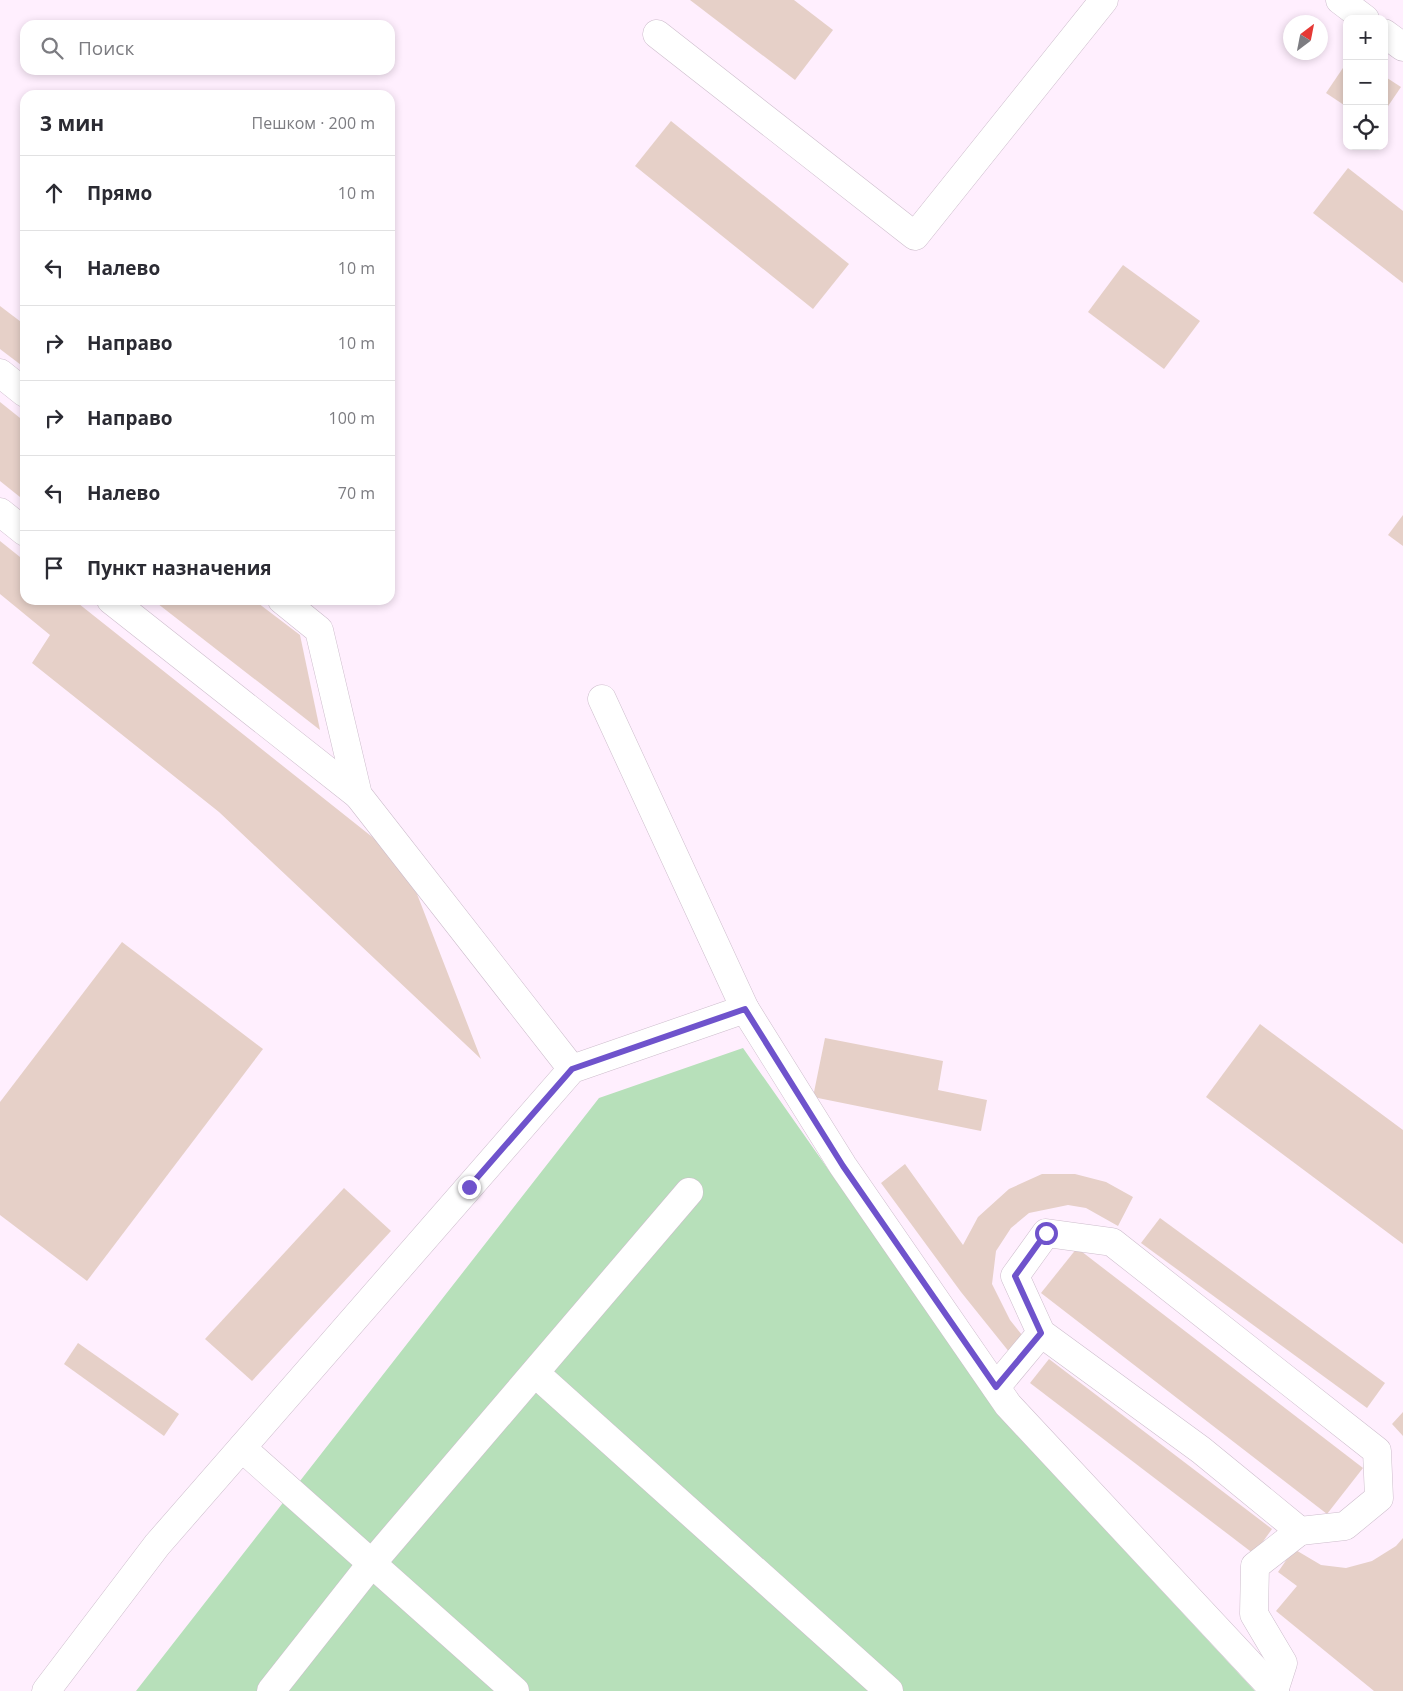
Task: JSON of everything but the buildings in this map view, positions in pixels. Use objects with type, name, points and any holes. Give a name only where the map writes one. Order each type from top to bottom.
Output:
[{"type":"lane","points":[[657,34],[916,236],[1104,0]]},
{"type":"lane","points":[[1340,0],[1360,15]]},
{"type":"lane","points":[[1388,36],[1403,47]]},
{"type":"lane","points":[[0,373],[20,389]]},
{"type":"lane","points":[[0,512],[20,528]]},
{"type":"lane","points":[[117,605],[358,795],[572,1069]]},
{"type":"lane","points":[[288,605],[320,630],[358,795]]},
{"type":"lane","points":[[602,699],[745,1009],[843,1166],[1008,1406],[1275,1691]]},
{"type":"lane","points":[[46,1691],[157,1545],[572,1069],[745,1009]]},
{"type":"lane","points":[[271,1691],[372,1564],[689,1192]]},
{"type":"lane","points":[[1275,1691],[1283,1663],[1254,1614],[1255,1566],[1300,1531],[1345,1526],[1379,1498],[1377,1451],[1112,1242],[1046,1233],[1015,1276],[1041,1333],[1201,1450],[1300,1531]]},
{"type":"lane","points":[[996,1387],[1041,1333]]},
{"type":"lane","points":[[534,1373],[889,1691]]},
{"type":"lane","points":[[242,1448],[515,1691]]},
{"type":"green space","points":[[743,1048],[1007,1424],[1255,1691],[136,1691],[599,1098]]},
{"type":"route","points":[[469,1187],[572,1069],[745,1009],[843,1166],[996,1387],[1041,1333],[1015,1276],[1046,1233]]}]
